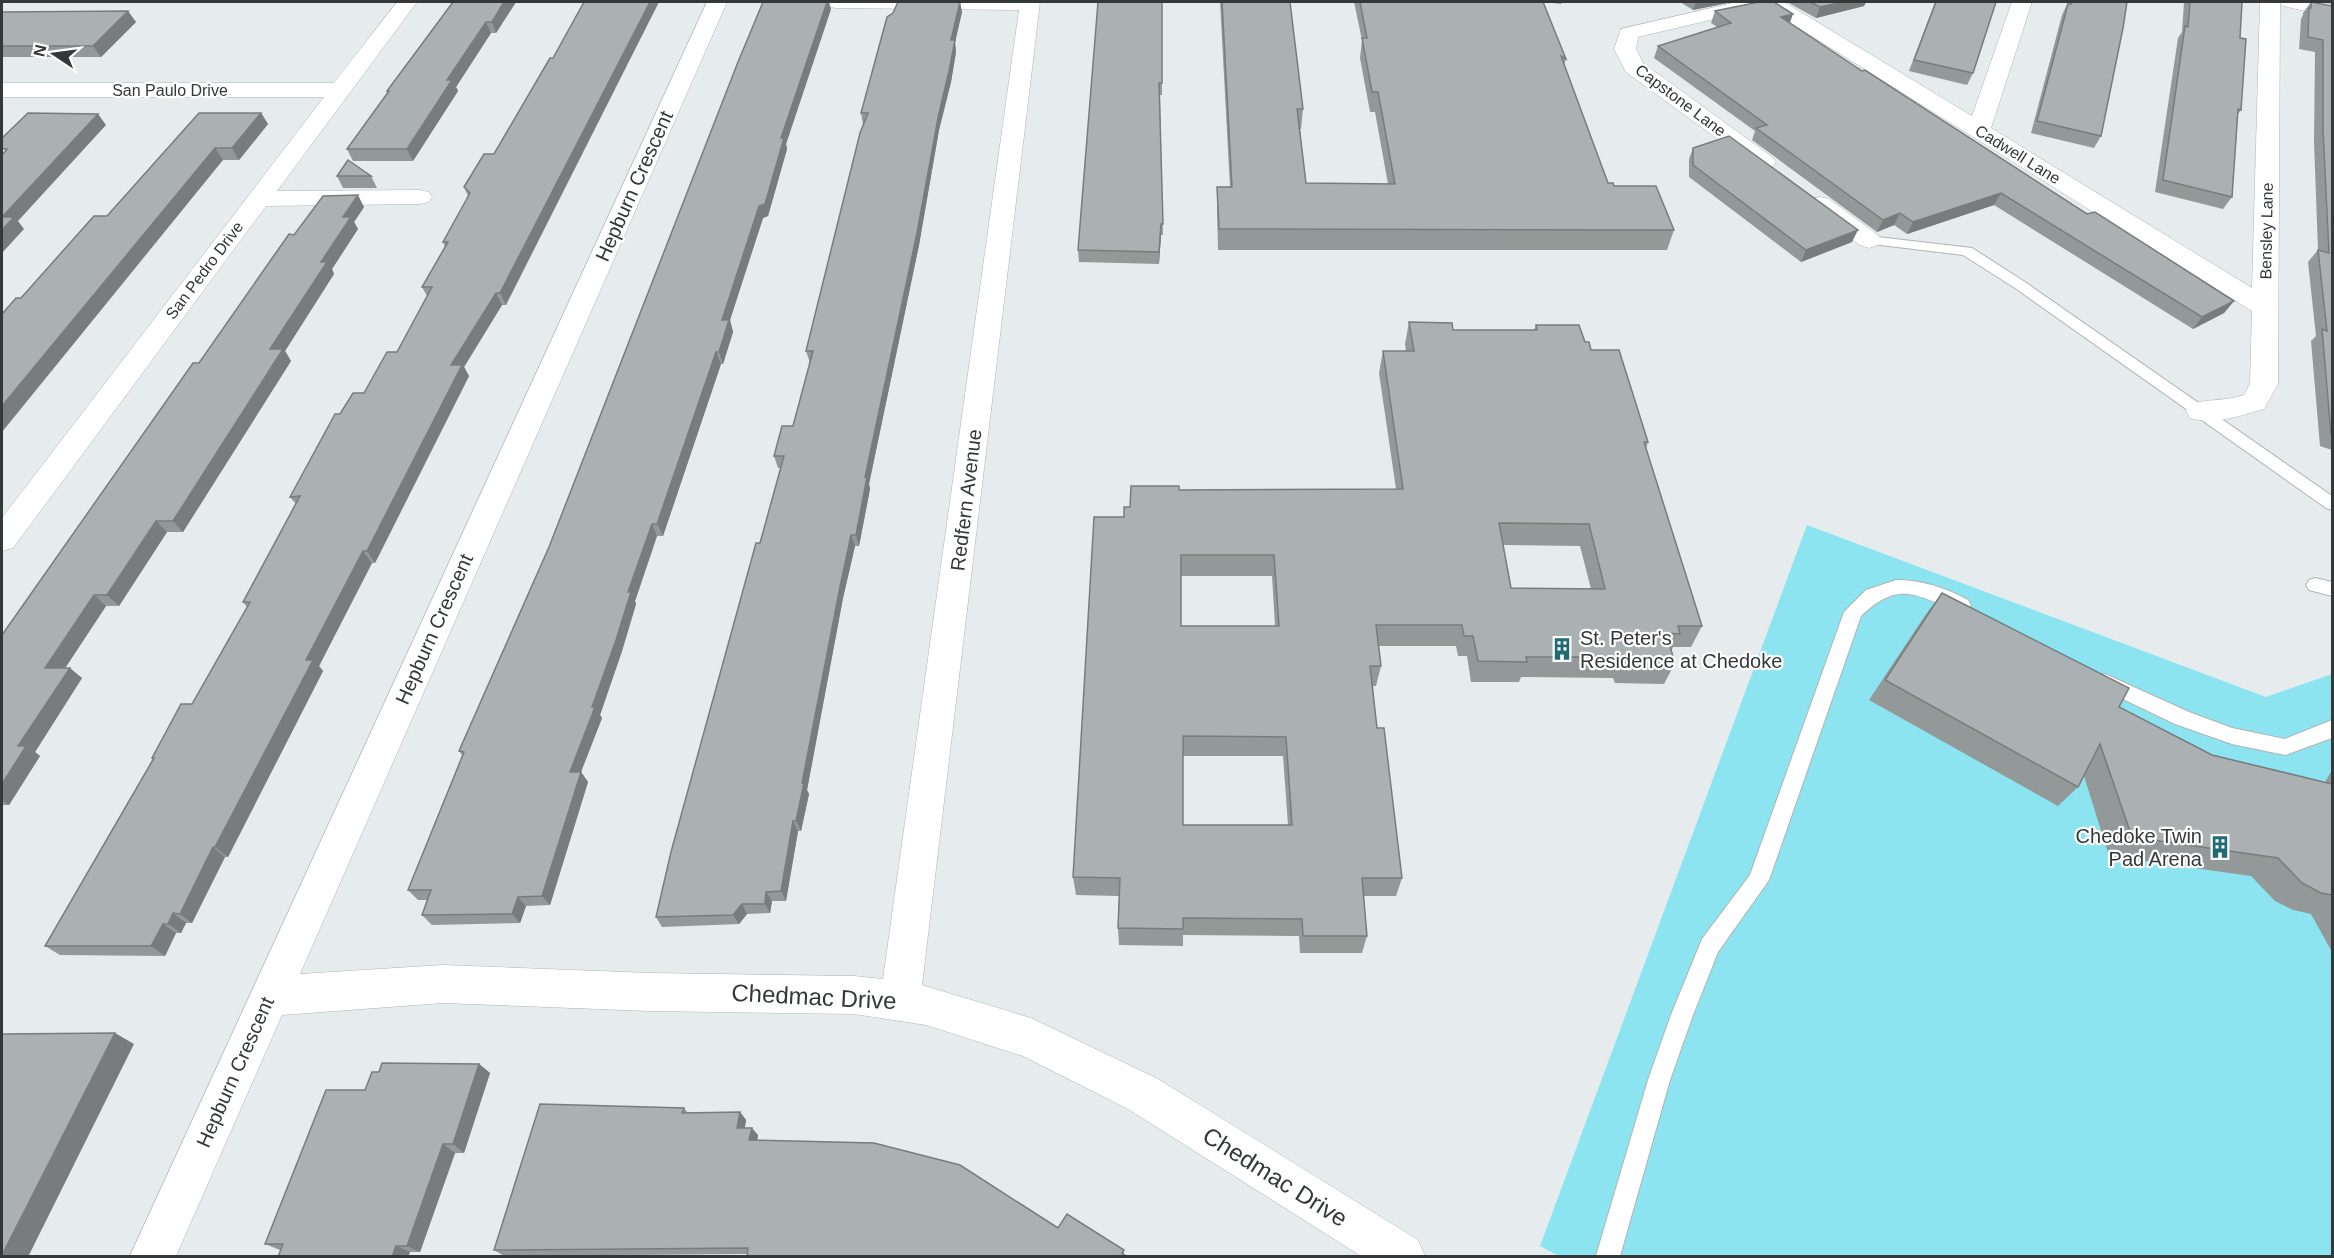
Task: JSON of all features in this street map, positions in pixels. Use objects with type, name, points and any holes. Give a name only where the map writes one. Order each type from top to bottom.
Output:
[{"type":"street","name":"San Pedro Drive","points":[[2,540],[338,90],[407,2]]},
{"type":"street","name":"Hepburn Crescent","points":[[153,1257],[717,2]]},
{"type":"street","points":[[835,2],[1029,3]]},
{"type":"street","name":"Capstone Lane","points":[[1765,2],[1628,33],[1625,49],[1634,67],[1785,178]]},
{"type":"street","name":"Cadwell Lane","points":[[1771,2],[2265,307]]},
{"type":"street","points":[[1979,130],[2022,2]]},
{"type":"street","name":"Bensley Lane","points":[[2200,411],[2228,410],[2254,402],[2264,384],[2270,2]]},
{"type":"street","points":[[2290,2],[2332,10]]},
{"type":"street","name":"Redfern Avenue","points":[[900,999],[1029,3]]},
{"type":"street","name":"San Paulo Drive","points":[[2,90],[338,90]]},
{"type":"street","points":[[2,113],[25,90]]},
{"type":"street","points":[[1804,191],[1869,240]]},
{"type":"street","points":[[258,199],[420,197]]},
{"type":"street","name":"Chedmac Drive","points":[[269,996],[443,984],[650,992],[845,994],[900,999],[936,1007],[1031,1038],[1143,1094],[1402,1257]]},
{"type":"lane","points":[[1869,240],[1967,251],[2020,285],[2332,504]]},
{"type":"lane","points":[[1608,1257],[1659,1080],[1682,1016],[1710,946],[1760,880],[1830,672],[1853,612],[1874,593],[1893,587],[1916,588],[1945,595],[1979,614]]},
{"type":"lane","points":[[2093,675],[2182,718],[2242,738],[2285,747],[2323,734],[2332,728]]},
{"type":"shaded area","points":[[1807,525],[2266,697],[2332,674],[2332,1256],[1559,1256],[1540,1246]]},
{"type":"building","points":[[453,2],[504,2],[492,22],[486,22],[447,80],[452,80],[407,149],[347,149],[389,91],[387,91]]},
{"type":"building","points":[[584,2],[650,2],[500,293],[496,293],[451,365],[462,365],[367,551],[363,551],[306,660],[313,660],[213,847],[180,914],[173,913],[168,924],[163,924],[151,946],[45,946],[154,758],[152,758],[181,704],[192,704],[250,602],[243,602],[300,496],[290,497],[335,414],[340,414],[353,393],[364,393],[387,352],[397,352],[432,287],[422,287],[448,242],[443,242],[470,193],[464,187],[484,154],[494,154],[550,58],[553,58]]},
{"type":"building","points":[[763,2],[827,2],[781,138],[784,138],[765,204],[759,206],[722,320],[729,320],[719,352],[716,352],[657,524],[652,524],[628,592],[631,592],[616,640],[592,707],[595,707],[570,772],[581,772],[542,896],[518,897],[512,914],[422,915],[431,890],[408,890],[464,752],[459,751],[549,547]]},
{"type":"building","points":[[898,2],[960,2],[951,40],[955,40],[917,233],[865,477],[867,477],[856,535],[851,535],[840,587],[802,783],[804,783],[796,821],[793,821],[781,891],[766,892],[765,904],[742,904],[733,915],[656,917],[671,852],[756,543],[760,543],[784,456],[774,456],[782,426],[793,426],[813,351],[806,351],[860,133],[868,113],[861,113],[887,17],[893,13]]},
{"type":"building","points":[[1098,2],[1162,2],[1162,83],[1159,83],[1163,224],[1161,224],[1159,252],[1078,250]]},
{"type":"building","points":[[1222,2],[1290,2],[1303,109],[1297,109],[1306,183],[1395,184],[1378,92],[1372,92],[1362,38],[1367,38],[1360,2],[1543,2],[1566,59],[1561,56],[1608,183],[1613,183],[1614,186],[1656,186],[1674,230],[1219,229],[1217,187],[1232,187]]},
{"type":"building","points":[[1759,2],[1774,2],[1793,14],[1781,17],[1862,71],[1865,70],[2087,214],[2095,212],[2234,301],[2202,317],[2001,193],[1913,222],[1900,213],[1883,220],[1756,128],[1767,125],[1658,46],[1731,23],[1715,11]]},
{"type":"building","points":[[1810,2],[1843,2],[1820,7]]},
{"type":"building","points":[[1936,2],[1996,2],[1973,73],[1914,60]]},
{"type":"building","points":[[2072,2],[2127,2],[2101,136],[2037,121],[2068,4]]},
{"type":"building","points":[[2190,2],[2242,2],[2240,38],[2246,39],[2232,197],[2163,180]]},
{"type":"building","points":[[2311,2],[2332,6],[2332,435],[2322,329],[2327,331],[2318,250],[2329,253],[2323,130],[2323,40],[2308,37]]},
{"type":"building","points":[[128,11],[93,46],[2,46],[2,12]]},
{"type":"building","points":[[28,113],[98,114],[2,217],[2,155],[7,149],[2,149],[2,138]]},
{"type":"building","points":[[199,113],[261,113],[232,148],[215,148],[2,406],[2,314],[16,298],[21,298],[94,216],[107,216]]},
{"type":"building","points":[[1729,136],[1858,230],[1806,250],[1693,165],[1693,148]]},
{"type":"building","points":[[348,160],[371,176],[337,176]]},
{"type":"building","points":[[358,195],[343,217],[351,217],[321,262],[327,262],[270,349],[283,349],[173,521],[156,521],[107,595],[94,595],[45,668],[70,668],[18,746],[26,746],[2,784],[2,635],[193,363],[199,363],[289,234],[294,235],[323,196]]},
{"type":"building","points":[[2,217],[14,217],[2,230]]},
{"type":"building","name":"St. Peter's Residence at Chedoke","points":[[1409,322],[1452,323],[1453,330],[1537,330],[1536,325],[1579,325],[1585,342],[1589,342],[1591,350],[1619,350],[1648,442],[1644,442],[1702,626],[1678,626],[1680,634],[1666,633],[1675,663],[1625,663],[1623,657],[1526,657],[1527,662],[1478,661],[1473,636],[1464,636],[1462,625],[1376,625],[1381,666],[1370,666],[1377,728],[1384,728],[1402,878],[1362,878],[1367,936],[1303,936],[1302,919],[1183,918],[1183,929],[1118,928],[1120,878],[1073,877],[1094,517],[1124,517],[1124,507],[1130,507],[1131,486],[1179,486],[1179,490],[1403,489],[1383,351],[1414,351]],"holes":[[[1499,523],[1589,524],[1605,589],[1511,588]],[[1181,555],[1274,555],[1279,626],[1181,626]],[[1183,736],[1286,737],[1292,825],[1183,825]]]},
{"type":"building","points":[[1942,593],[2129,688],[2119,707],[2212,755],[2332,784],[2332,895],[2321,893],[2302,883],[2278,858],[2132,837],[2100,744],[2078,787],[1885,680]]},
{"type":"building","points":[[115,1033],[2,1255],[2,1034]]},
{"type":"building","points":[[382,1063],[479,1064],[453,1144],[443,1144],[407,1246],[396,1246],[392,1257],[278,1257],[283,1244],[265,1244],[326,1090],[365,1090],[372,1072],[379,1072]]},
{"type":"building","points":[[540,1104],[684,1108],[682,1113],[740,1112],[737,1128],[752,1128],[749,1140],[874,1143],[960,1165],[1058,1228],[1067,1214],[1124,1250],[1122,1253],[1127,1257],[747,1257],[748,1248],[494,1250]]},
{"type":"place","name":"St. Peter's Residence at Chedoke","points":[[1562,649]]},
{"type":"place","name":"Chedoke Twin Pad Arena","points":[[2220,847]]}]
